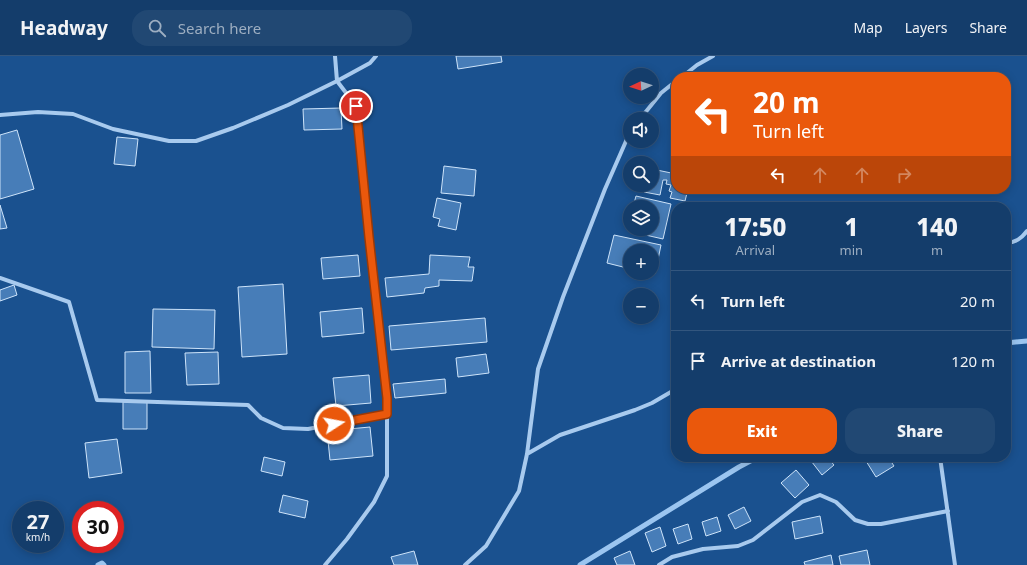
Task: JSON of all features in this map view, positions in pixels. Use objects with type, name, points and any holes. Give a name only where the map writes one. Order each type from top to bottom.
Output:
[{"type":"street","points":[[325,565],[374,502],[387,476],[387,398],[356,106],[337,81],[335,56]]},
{"type":"street","points":[[0,115],[38,112],[73,114],[113,130],[169,141],[196,141],[233,128],[288,105],[337,81],[370,62],[376,56]]},
{"type":"street","points":[[689,72],[713,56]]},
{"type":"street","points":[[645,112],[660,93],[671,85]]},
{"type":"street","points":[[465,565],[486,546],[519,491],[527,454],[538,369],[602,196],[623,148]]},
{"type":"street","points":[[1011,242],[1024,235],[1027,230]]},
{"type":"street","points":[[0,278],[68,302],[97,400],[248,405],[261,418],[283,428],[308,429],[387,414]]},
{"type":"street","points":[[527,454],[560,435],[635,410],[652,403],[671,392]]},
{"type":"street","points":[[941,462],[955,565]]},
{"type":"street","points":[[659,565],[672,557],[703,549],[738,546],[753,540],[802,502],[820,495],[836,502],[855,520],[868,524],[881,524],[948,511]]},
{"type":"building","points":[[456,56],[501,56],[502,62],[458,69]]},
{"type":"building","points":[[341,108],[342,129],[304,130],[303,109]]},
{"type":"building","points":[[17,130],[34,189],[0,199],[0,135]]},
{"type":"building","points":[[117,137],[138,139],[135,166],[114,164]]},
{"type":"building","points":[[444,166],[476,170],[474,196],[441,193]]},
{"type":"building","points":[[659,170],[671,173],[671,185],[666,184],[667,180],[663,180],[660,195],[644,192],[659,192]]},
{"type":"building","points":[[671,194],[687,194],[685,201],[670,198]]},
{"type":"building","points":[[636,196],[654,200],[635,200]]},
{"type":"building","points":[[437,198],[461,203],[456,230],[438,226],[440,219],[433,217]]},
{"type":"building","points":[[659,201],[671,204],[663,239],[650,236],[659,236]]},
{"type":"building","points":[[0,205],[7,228],[0,229]]},
{"type":"building","points":[[614,235],[656,244],[623,244],[623,267],[607,263]]},
{"type":"building","points":[[659,245],[661,245],[659,255]]},
{"type":"building","points":[[358,255],[360,276],[323,279],[321,258]]},
{"type":"building","points":[[430,255],[470,257],[468,267],[474,267],[472,281],[439,280],[439,286],[425,288],[424,293],[387,297],[385,278],[429,274]]},
{"type":"building","points":[[283,284],[287,354],[242,357],[238,287]]},
{"type":"building","points":[[14,285],[17,295],[0,301],[0,290]]},
{"type":"building","points":[[362,308],[364,333],[322,337],[320,312]]},
{"type":"building","points":[[153,309],[215,310],[214,349],[152,347]]},
{"type":"building","points":[[485,318],[487,342],[391,350],[389,326]]},
{"type":"building","points":[[150,351],[151,393],[125,393],[125,352]]},
{"type":"building","points":[[218,352],[219,384],[187,385],[185,353]]},
{"type":"building","points":[[486,354],[489,373],[458,377],[456,358]]},
{"type":"building","points":[[369,375],[371,403],[336,406],[333,378]]},
{"type":"building","points":[[445,379],[446,393],[395,398],[393,384]]},
{"type":"building","points":[[123,402],[147,402],[147,429],[123,429]]},
{"type":"building","points":[[370,427],[373,456],[330,460],[327,431]]},
{"type":"building","points":[[117,439],[122,473],[89,478],[85,443]]},
{"type":"building","points":[[264,457],[285,462],[282,476],[261,471]]},
{"type":"building","points":[[812,462],[831,462],[834,465],[822,475]]},
{"type":"building","points":[[867,462],[891,462],[894,466],[876,477]]},
{"type":"building","points":[[796,470],[809,485],[795,498],[781,483]]},
{"type":"building","points":[[283,495],[308,501],[305,518],[279,512]]},
{"type":"building","points":[[744,507],[751,521],[735,529],[728,515]]},
{"type":"building","points":[[820,516],[823,533],[795,539],[792,522]]},
{"type":"building","points":[[717,517],[721,531],[706,536],[702,522]]},
{"type":"building","points":[[688,524],[692,539],[678,544],[673,529]]},
{"type":"building","points":[[660,527],[666,546],[652,552],[645,533]]},
{"type":"building","points":[[867,550],[870,565],[841,565],[839,556]]},
{"type":"building","points":[[414,551],[418,565],[394,565],[391,557]]},
{"type":"building","points":[[630,551],[635,565],[617,565],[614,558]]},
{"type":"building","points":[[831,555],[833,565],[805,565],[804,562]]},
{"type":"waterway","points":[[1011,343],[1027,341]]},
{"type":"waterway","points":[[580,565],[748,462]]},
{"type":"waterway","points":[[98,565],[102,563],[104,565]]},
{"type":"route","points":[[334,424],[387,414],[387,398],[356,106]]}]
